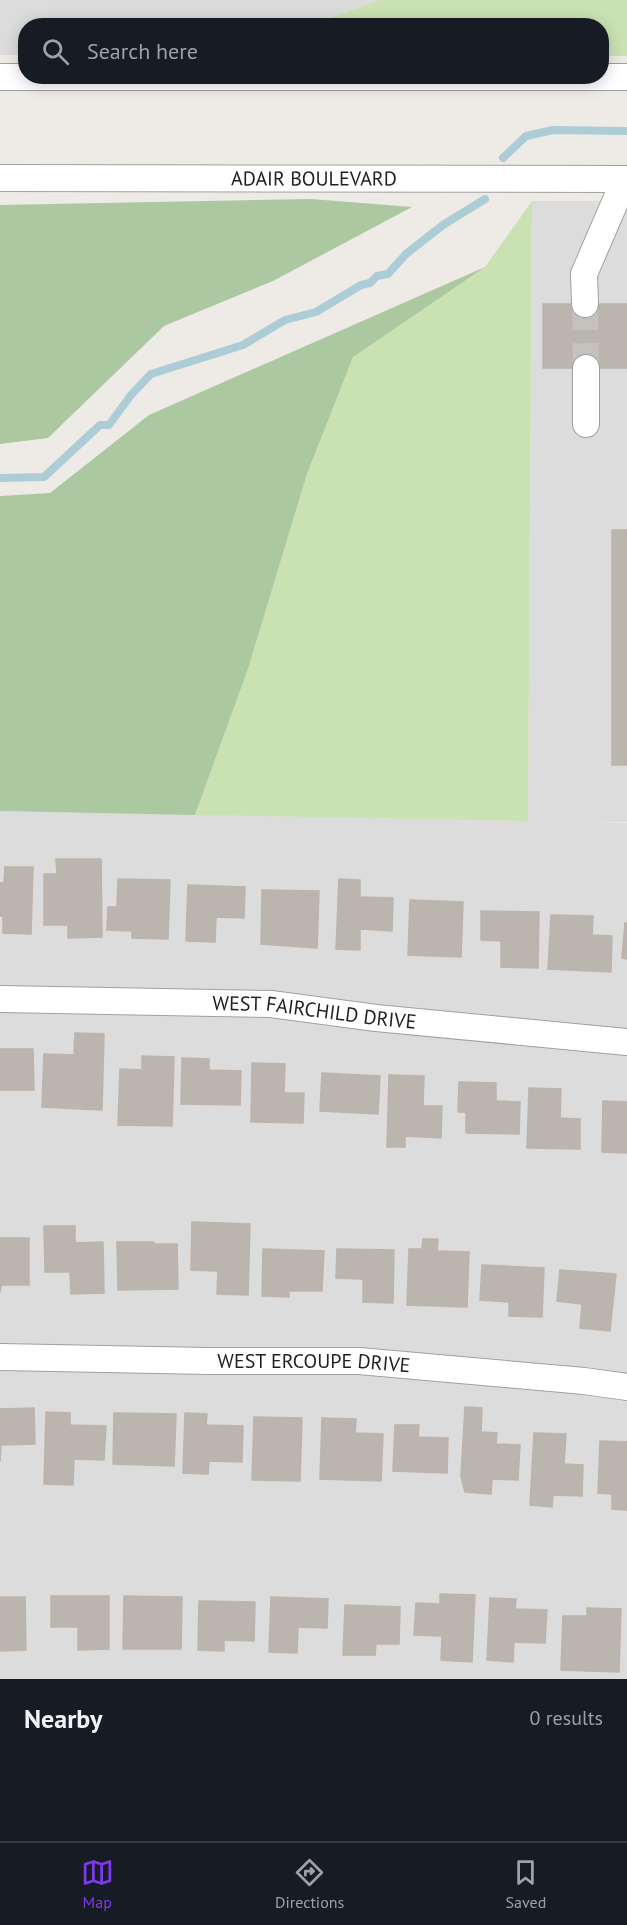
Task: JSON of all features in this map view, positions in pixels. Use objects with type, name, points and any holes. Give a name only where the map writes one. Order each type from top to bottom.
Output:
[{"type":"street","points":[[0,77],[18,77]]},
{"type":"street","points":[[609,77],[627,77]]},
{"type":"street","name":"ADAIR BOULEVARD","points":[[0,178],[626,179]]},
{"type":"street","points":[[585,304],[584,274],[626,179]]},
{"type":"street","points":[[586,368],[586,424]]},
{"type":"street","name":"WEST FAIRCHILD DRIVE","points":[[0,999],[271,1004],[376,1018],[627,1042]]},
{"type":"street","name":"WEST ERCOUPE DRIVE","points":[[0,1357],[359,1361],[584,1381],[627,1387]]},
{"type":"shaded area","points":[[0,0],[379,0],[329,18],[18,18],[18,55],[0,55]]},
{"type":"shaded area","points":[[532,201],[627,201],[627,822],[586,822],[627,823],[627,1679],[0,1679],[0,811],[528,821]]},
{"type":"green space","points":[[379,0],[627,0],[627,56],[609,56],[609,18],[329,18]]},
{"type":"green space","points":[[311,199],[412,207],[273,281],[164,326],[48,438],[0,444],[0,205]]},
{"type":"green space","points":[[532,201],[528,821],[195,815],[248,669],[307,474],[353,356],[485,267]]},
{"type":"green space","points":[[485,267],[353,357],[307,474],[248,669],[195,815],[0,811],[0,496],[50,493],[149,415]]},
{"type":"building","points":[[543,304],[627,304],[627,368],[543,368]]},
{"type":"building","points":[[612,530],[627,530],[627,765],[612,765]]},
{"type":"building","points":[[56,859],[101,859],[102,937],[68,938],[68,925],[44,925],[44,874],[57,874]]},
{"type":"building","points":[[5,867],[33,867],[31,934],[3,933],[3,916],[0,916],[0,883],[4,883]]},
{"type":"building","points":[[118,879],[170,880],[168,939],[132,938],[132,931],[107,930],[108,907],[117,907]]},
{"type":"building","points":[[339,879],[360,880],[360,897],[393,898],[392,931],[360,929],[360,950],[336,949]]},
{"type":"building","points":[[188,885],[245,887],[244,918],[216,917],[215,942],[186,941]]},
{"type":"building","points":[[262,890],[319,891],[317,948],[261,944]]},
{"type":"building","points":[[410,900],[463,902],[461,957],[408,955]]},
{"type":"building","points":[[481,911],[539,912],[538,968],[501,967],[501,941],[481,940]]},
{"type":"building","points":[[551,915],[593,916],[592,935],[612,936],[611,972],[548,969]]},
{"type":"building","points":[[625,923],[627,923],[627,959],[622,958]]},
{"type":"building","points":[[75,1033],[104,1034],[102,1110],[42,1107],[44,1054],[74,1055]]},
{"type":"building","points":[[0,1049],[33,1049],[34,1090],[0,1090]]},
{"type":"building","points":[[142,1056],[174,1057],[172,1126],[118,1125],[120,1069],[142,1070]]},
{"type":"building","points":[[182,1058],[209,1059],[209,1070],[241,1071],[240,1105],[181,1104]]},
{"type":"building","points":[[252,1063],[285,1064],[284,1093],[304,1093],[303,1123],[251,1122]]},
{"type":"building","points":[[322,1073],[380,1076],[378,1114],[320,1111]]},
{"type":"building","points":[[389,1075],[424,1076],[423,1106],[442,1106],[441,1138],[405,1136],[405,1147],[387,1147]]},
{"type":"building","points":[[459,1082],[496,1083],[496,1101],[520,1102],[519,1134],[466,1133],[466,1112],[458,1112]]},
{"type":"building","points":[[529,1088],[561,1089],[560,1118],[580,1119],[580,1149],[527,1148]]},
{"type":"building","points":[[603,1101],[627,1102],[627,1153],[602,1152]]},
{"type":"building","points":[[192,1222],[250,1224],[248,1295],[217,1294],[218,1271],[191,1270]]},
{"type":"building","points":[[44,1226],[75,1226],[75,1243],[103,1242],[104,1293],[71,1294],[70,1272],[45,1272]]},
{"type":"building","points":[[0,1238],[29,1238],[29,1285],[1,1285],[0,1293]]},
{"type":"building","points":[[423,1239],[438,1239],[437,1251],[469,1252],[467,1307],[407,1305],[409,1249],[422,1249]]},
{"type":"building","points":[[117,1242],[177,1244],[178,1289],[118,1290]]},
{"type":"building","points":[[263,1249],[324,1251],[322,1291],[289,1291],[289,1297],[262,1296]]},
{"type":"building","points":[[337,1249],[394,1250],[393,1303],[363,1302],[363,1279],[336,1278]]},
{"type":"building","points":[[482,1265],[544,1268],[542,1317],[509,1316],[509,1302],[480,1300]]},
{"type":"building","points":[[560,1270],[616,1274],[610,1331],[580,1328],[582,1304],[557,1301]]},
{"type":"building","points":[[465,1407],[482,1408],[481,1432],[497,1433],[496,1444],[520,1445],[518,1480],[492,1479],[491,1494],[465,1492],[461,1476]]},
{"type":"building","points":[[34,1408],[35,1444],[1,1445],[0,1462],[0,1409]]},
{"type":"building","points":[[46,1412],[70,1413],[70,1425],[106,1426],[104,1460],[74,1459],[73,1485],[44,1484]]},
{"type":"building","points":[[114,1413],[176,1414],[174,1466],[113,1464]]},
{"type":"building","points":[[185,1413],[207,1414],[206,1425],[243,1426],[242,1462],[209,1461],[208,1474],[183,1473]]},
{"type":"building","points":[[254,1417],[302,1418],[300,1481],[252,1480]]},
{"type":"building","points":[[322,1418],[356,1419],[355,1433],[383,1434],[381,1481],[320,1479]]},
{"type":"building","points":[[395,1425],[419,1425],[418,1437],[448,1438],[447,1473],[393,1471]]},
{"type":"building","points":[[534,1433],[566,1434],[564,1464],[583,1465],[582,1496],[553,1495],[552,1507],[530,1505]]},
{"type":"building","points":[[600,1441],[627,1442],[627,1510],[612,1509],[612,1494],[598,1493]]},
{"type":"building","points":[[440,1594],[475,1595],[472,1662],[441,1660],[442,1636],[414,1635],[416,1603],[440,1604]]},
{"type":"building","points":[[51,1596],[109,1596],[109,1649],[78,1650],[78,1627],[51,1627]]},
{"type":"building","points":[[124,1596],[182,1597],[181,1649],[123,1649]]},
{"type":"building","points":[[0,1597],[25,1597],[26,1650],[0,1651]]},
{"type":"building","points":[[271,1597],[328,1599],[327,1628],[298,1627],[297,1653],[269,1652]]},
{"type":"building","points":[[490,1598],[516,1599],[515,1609],[547,1610],[545,1643],[514,1642],[513,1662],[487,1660]]},
{"type":"building","points":[[199,1601],[255,1602],[254,1641],[224,1640],[224,1651],[198,1650]]},
{"type":"building","points":[[345,1605],[400,1607],[399,1644],[376,1644],[375,1655],[343,1655]]},
{"type":"building","points":[[587,1608],[621,1609],[619,1672],[561,1670],[563,1616],[587,1616]]},
{"type":"waterway","points":[[503,158],[526,136],[553,130],[627,131]]},
{"type":"waterway","points":[[0,478],[44,477],[100,425],[109,425],[131,395],[151,374],[243,345],[285,320],[316,312],[361,285],[370,283],[377,276],[388,274],[406,254],[443,225],[485,199]]},
{"type":"tunnel","points":[[585,304],[586,368]]}]
